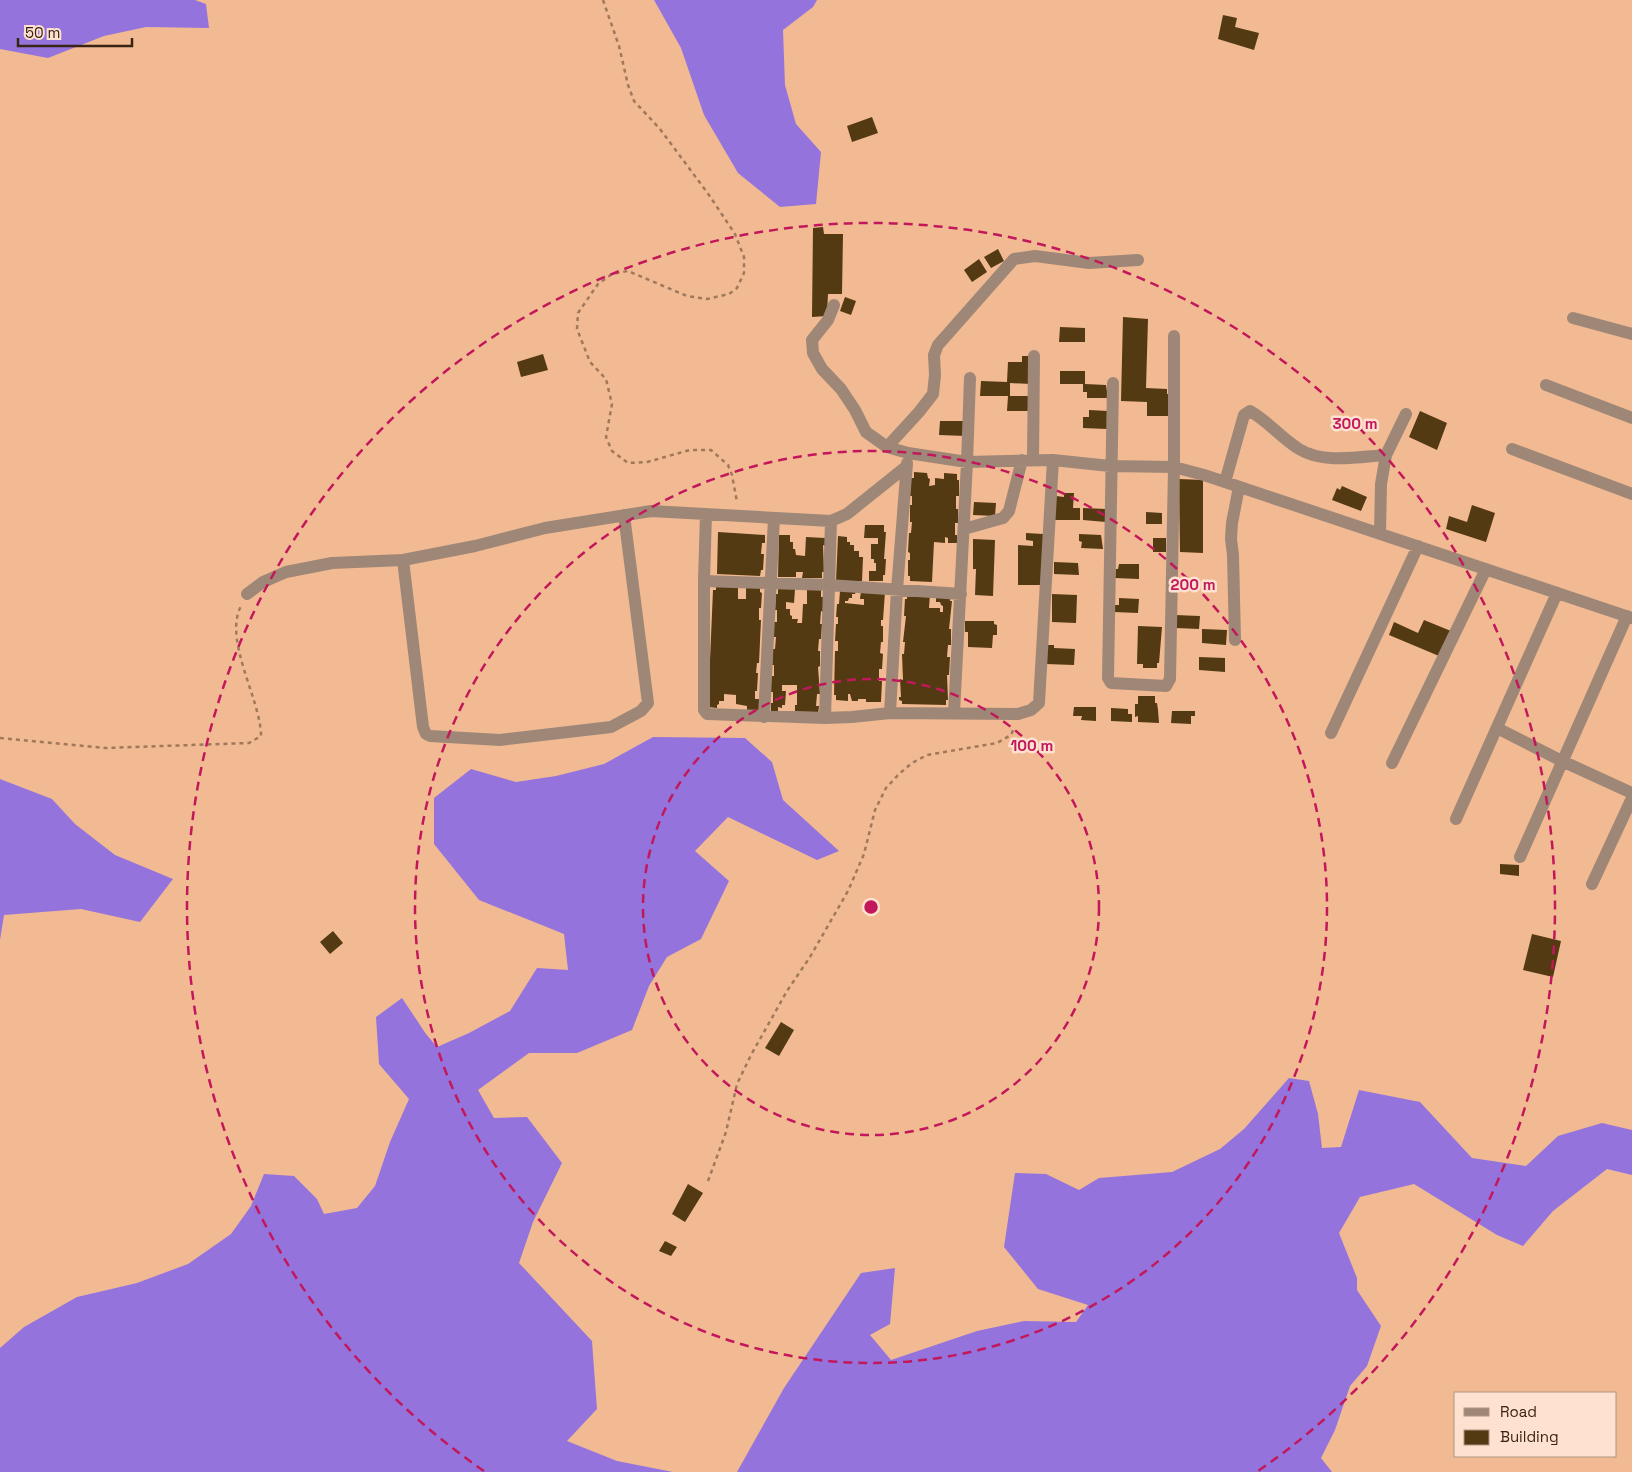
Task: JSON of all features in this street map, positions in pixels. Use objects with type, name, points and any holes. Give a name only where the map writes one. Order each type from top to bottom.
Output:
[{"type":"street","points":[[887,447],[933,394],[936,375],[934,355],[938,345],[1014,259],[1035,256],[1089,263],[1138,260]]},
{"type":"street","points":[[834,305],[828,320],[812,340],[813,353],[822,369],[841,389],[855,410],[866,432],[887,447],[908,453],[967,462],[1053,460],[1110,466],[1174,467],[1204,475],[1380,533],[1629,617],[1562,761],[1520,858]]},
{"type":"street","points":[[1573,318],[1632,334]]},
{"type":"street","points":[[1113,383],[1110,466],[1108,678],[1111,683],[1166,686],[1170,680],[1174,467],[1174,336]]},
{"type":"street","points":[[964,529],[1003,518],[1009,511],[1028,460],[1034,356]]},
{"type":"street","points":[[954,714],[970,378]]},
{"type":"street","points":[[1546,385],[1632,418]]},
{"type":"street","points":[[1225,482],[1244,415],[1250,411],[1260,416],[1299,449],[1322,458],[1386,455]]},
{"type":"street","points":[[1380,533],[1380,484],[1386,455],[1406,414]]},
{"type":"street","points":[[1512,449],[1632,494]]},
{"type":"street","points":[[890,713],[897,590],[908,453]]},
{"type":"street","points":[[706,514],[704,710],[707,714],[825,718],[890,713],[1018,714],[1031,710],[1039,703],[1053,460]]},
{"type":"street","points":[[247,594],[263,582],[286,572],[332,564],[403,560],[474,546],[544,528],[651,510],[831,521],[847,514],[907,466]]},
{"type":"street","points":[[1235,640],[1231,540],[1232,523],[1240,487]]},
{"type":"street","points":[[403,560],[423,726],[426,734],[430,736],[500,740],[611,727],[641,711],[648,703],[624,515]]},
{"type":"street","points":[[764,717],[774,518]]},
{"type":"street","points":[[825,718],[831,521]]},
{"type":"street","points":[[1331,733],[1418,546]]},
{"type":"street","points":[[1392,763],[1486,569]]},
{"type":"street","points":[[704,581],[829,585],[960,594]]},
{"type":"street","points":[[1456,819],[1556,593]]},
{"type":"street","points":[[1497,728],[1562,761],[1632,793]]},
{"type":"street","points":[[1592,884],[1632,798]]},
{"type":"path","points":[[603,0],[619,46],[628,85],[634,101],[660,129],[735,234],[744,256],[744,273],[737,288],[729,294],[707,299],[687,296],[628,271],[612,274],[598,284],[578,313],[577,329],[590,362],[606,379],[612,404],[606,437],[612,451],[628,463],[647,462],[690,450],[712,450],[728,465],[732,475],[740,516]]},
{"type":"path","points":[[0,738],[105,748],[249,743],[261,736],[261,725],[243,668],[237,632],[238,612],[247,594]]},
{"type":"path","points":[[708,1181],[726,1132],[737,1084],[787,990],[810,957],[848,891],[864,854],[875,810],[886,788],[912,763],[927,756],[997,743],[1011,735],[1018,714]]},
{"type":"shaded area","points":[[0,0],[195,0],[206,4],[209,28],[146,27],[104,36],[48,58],[0,49]]},
{"type":"shaded area","points":[[654,0],[817,0],[813,7],[783,30],[785,85],[796,124],[821,152],[816,204],[780,207],[738,173],[704,115],[681,48]]},
{"type":"shaded area","points":[[653,737],[745,738],[772,762],[783,800],[839,851],[817,860],[728,817],[695,851],[729,881],[701,939],[667,957],[649,986],[632,1030],[577,1053],[529,1053],[478,1090],[494,1118],[527,1117],[562,1163],[533,1222],[519,1263],[592,1341],[597,1409],[567,1441],[617,1461],[673,1472],[0,1472],[0,1348],[24,1327],[77,1297],[137,1283],[188,1264],[231,1234],[251,1206],[264,1174],[294,1176],[317,1199],[324,1214],[357,1208],[375,1186],[390,1142],[409,1099],[379,1064],[376,1017],[402,998],[437,1047],[469,1033],[510,1011],[537,968],[568,970],[564,934],[479,900],[434,844],[434,798],[471,769],[516,782],[556,776],[604,764]]},
{"type":"shaded area","points":[[0,779],[52,799],[75,824],[115,855],[173,879],[140,922],[81,909],[4,915],[0,940]]},
{"type":"shaded area","points":[[1289,1078],[1309,1081],[1318,1114],[1322,1148],[1341,1147],[1359,1090],[1420,1102],[1472,1158],[1526,1166],[1558,1136],[1602,1123],[1632,1130],[1632,1175],[1607,1169],[1553,1211],[1523,1246],[1497,1235],[1414,1184],[1360,1197],[1339,1233],[1357,1278],[1357,1290],[1381,1326],[1367,1366],[1350,1386],[1335,1430],[1321,1458],[1332,1472],[737,1472],[784,1388],[861,1273],[895,1268],[890,1324],[870,1335],[891,1360],[977,1331],[1024,1321],[1076,1322],[1088,1305],[1038,1289],[1004,1247],[1015,1173],[1046,1174],[1079,1190],[1099,1178],[1172,1172],[1220,1149],[1244,1129]]},
{"type":"building","points":[[1223,15],[1237,18],[1235,27],[1259,33],[1254,50],[1218,39]]},
{"type":"building","points":[[872,117],[878,133],[852,142],[847,126]]},
{"type":"building","points":[[823,227],[824,234],[843,234],[842,294],[828,294],[827,316],[812,317],[813,228]]},
{"type":"building","points":[[998,249],[1004,261],[991,268],[984,257]]},
{"type":"building","points":[[979,259],[987,272],[972,282],[964,270]]},
{"type":"building","points":[[845,297],[856,301],[851,315],[840,311]]},
{"type":"building","points":[[1123,317],[1148,319],[1146,388],[1167,389],[1170,416],[1147,416],[1147,402],[1121,401]]},
{"type":"building","points":[[1060,327],[1085,328],[1085,342],[1059,342]]},
{"type":"building","points":[[543,354],[548,370],[521,377],[517,362]]},
{"type":"building","points":[[1022,356],[1032,356],[1031,384],[1010,383],[1010,396],[1031,396],[1030,411],[1007,411],[1008,396],[980,396],[981,381],[1007,382],[1008,362],[1022,362]]},
{"type":"building","points":[[1060,371],[1085,371],[1085,384],[1106,385],[1108,398],[1087,398],[1087,392],[1083,392],[1083,384],[1060,384]]},
{"type":"building","points":[[1089,410],[1108,411],[1107,429],[1083,428],[1083,417],[1089,417]]},
{"type":"building","points":[[1420,411],[1447,423],[1437,450],[1409,437]]},
{"type":"building","points":[[940,421],[966,421],[966,436],[939,435]]},
{"type":"building","points":[[914,472],[927,473],[930,479],[929,486],[935,485],[935,478],[944,479],[944,473],[957,474],[957,480],[959,480],[959,496],[956,496],[958,523],[955,523],[957,543],[948,543],[948,538],[945,537],[945,543],[934,542],[932,582],[910,581],[910,576],[908,576],[908,560],[910,560],[910,553],[908,552],[909,533],[911,533],[912,522],[910,522],[910,505],[912,505],[912,496],[910,496],[911,478],[914,478]]},
{"type":"building","points":[[1179,479],[1203,480],[1203,553],[1180,552]]},
{"type":"building","points":[[1342,486],[1367,497],[1361,511],[1332,500],[1337,488],[1340,490]]},
{"type":"building","points":[[1064,493],[1074,493],[1073,508],[1080,508],[1080,520],[1051,520],[1056,496],[1064,497]]},
{"type":"building","points":[[974,502],[996,503],[995,516],[973,515]]},
{"type":"building","points":[[1472,505],[1495,513],[1486,542],[1446,529],[1449,516],[1467,522]]},
{"type":"building","points":[[1083,508],[1106,509],[1106,522],[1083,520]]},
{"type":"building","points":[[1146,512],[1162,513],[1162,524],[1146,524]]},
{"type":"building","points":[[865,525],[884,525],[884,532],[886,532],[884,559],[886,559],[883,581],[869,581],[869,571],[876,571],[876,563],[874,563],[874,559],[871,559],[871,544],[878,544],[878,538],[864,538]]},
{"type":"building","points":[[718,532],[765,535],[765,543],[762,543],[761,554],[764,554],[763,570],[761,570],[760,576],[717,574]]},
{"type":"building","points":[[1026,533],[1043,534],[1042,585],[1018,585],[1018,545],[1033,546],[1033,541],[1026,540]]},
{"type":"building","points":[[1079,534],[1101,535],[1103,549],[1081,548],[1082,542],[1079,541]]},
{"type":"building","points":[[779,535],[790,535],[790,542],[793,542],[793,549],[795,549],[796,555],[805,556],[806,537],[825,538],[825,546],[823,545],[824,572],[822,572],[822,578],[802,578],[803,572],[796,572],[796,577],[778,577]]},
{"type":"building","points":[[838,536],[847,537],[847,542],[850,542],[850,545],[854,545],[854,551],[859,551],[859,557],[863,557],[862,581],[836,581]]},
{"type":"building","points":[[1153,538],[1166,538],[1166,552],[1153,552]]},
{"type":"building","points":[[973,539],[995,540],[993,596],[975,595],[976,569],[973,569]]},
{"type":"building","points":[[1054,562],[1078,563],[1079,575],[1054,574]]},
{"type":"building","points":[[1119,564],[1139,564],[1139,579],[1115,578],[1116,569],[1118,569]]},
{"type":"building","points":[[716,585],[738,585],[738,599],[746,599],[746,586],[760,587],[760,592],[762,593],[759,620],[761,620],[755,699],[760,699],[760,711],[747,710],[747,706],[736,704],[736,695],[724,694],[724,701],[719,701],[717,708],[708,707],[713,590],[716,590]]},
{"type":"building","points":[[778,588],[795,589],[794,603],[786,602],[786,609],[790,609],[792,619],[798,619],[797,623],[802,623],[803,604],[807,604],[807,590],[821,590],[823,612],[821,611],[821,639],[819,639],[818,651],[820,651],[820,666],[818,667],[820,694],[817,694],[816,706],[819,706],[818,714],[795,712],[797,685],[782,685],[782,691],[786,691],[785,705],[782,705],[782,708],[778,707],[778,712],[771,712],[773,692],[771,692],[771,676],[774,676],[774,665],[772,665],[776,637],[774,637],[774,622],[777,622],[777,610],[775,610]]},
{"type":"building","points":[[840,591],[856,591],[855,594],[852,594],[852,598],[849,598],[845,603],[864,605],[864,599],[860,599],[861,591],[885,592],[883,620],[881,620],[881,626],[883,626],[883,642],[881,642],[880,653],[883,654],[882,669],[879,669],[879,681],[882,681],[881,702],[866,702],[866,699],[852,701],[850,694],[848,694],[848,701],[836,700],[836,695],[834,695],[835,651],[838,651],[838,641],[835,641],[836,624],[838,624],[838,617],[836,617]]},
{"type":"building","points":[[907,593],[930,594],[929,608],[940,608],[940,612],[943,612],[943,606],[940,602],[936,602],[936,595],[950,595],[950,601],[952,601],[949,629],[951,629],[951,645],[948,645],[947,657],[950,657],[949,675],[947,675],[948,700],[946,700],[946,705],[902,704],[902,701],[899,700],[899,697],[901,697],[900,679],[903,680],[902,654],[904,654],[905,642],[903,642],[906,616],[904,616]]},
{"type":"building","points":[[1052,594],[1077,595],[1076,623],[1052,622]]},
{"type":"building","points":[[1119,598],[1139,599],[1138,613],[1114,612],[1114,605],[1119,605]]},
{"type":"building","points":[[1175,615],[1200,616],[1199,629],[1176,628]]},
{"type":"building","points":[[1424,620],[1451,631],[1439,656],[1389,635],[1394,622],[1418,633]]},
{"type":"building","points":[[965,621],[994,621],[994,624],[997,625],[997,635],[993,635],[992,648],[968,647],[968,632],[965,632]]},
{"type":"building","points":[[1138,626],[1162,627],[1157,668],[1143,668],[1143,664],[1137,664]]},
{"type":"building","points":[[1202,629],[1227,630],[1226,645],[1202,643]]},
{"type":"building","points":[[1047,645],[1054,645],[1054,648],[1075,649],[1074,665],[1046,664]]},
{"type":"building","points":[[1199,657],[1225,658],[1225,672],[1199,670]]},
{"type":"building","points":[[1138,696],[1155,696],[1159,723],[1138,722],[1138,716],[1135,717],[1135,704],[1138,704]]},
{"type":"building","points":[[1074,707],[1096,707],[1096,721],[1081,720],[1082,716],[1073,716]]},
{"type":"building","points":[[1111,708],[1128,709],[1128,714],[1132,714],[1132,722],[1111,721]]},
{"type":"building","points":[[1172,711],[1195,711],[1195,716],[1191,716],[1191,724],[1171,723]]},
{"type":"building","points":[[1500,864],[1519,865],[1519,876],[1500,874]]},
{"type":"building","points":[[333,931],[343,943],[330,954],[320,942]]},
{"type":"building","points":[[1532,934],[1561,941],[1553,977],[1523,970]]},
{"type":"building","points":[[781,1022],[794,1030],[779,1056],[765,1048]]},
{"type":"building","points":[[688,1184],[703,1193],[685,1222],[672,1214]]},
{"type":"building","points":[[665,1241],[677,1247],[671,1256],[659,1251]]}]
